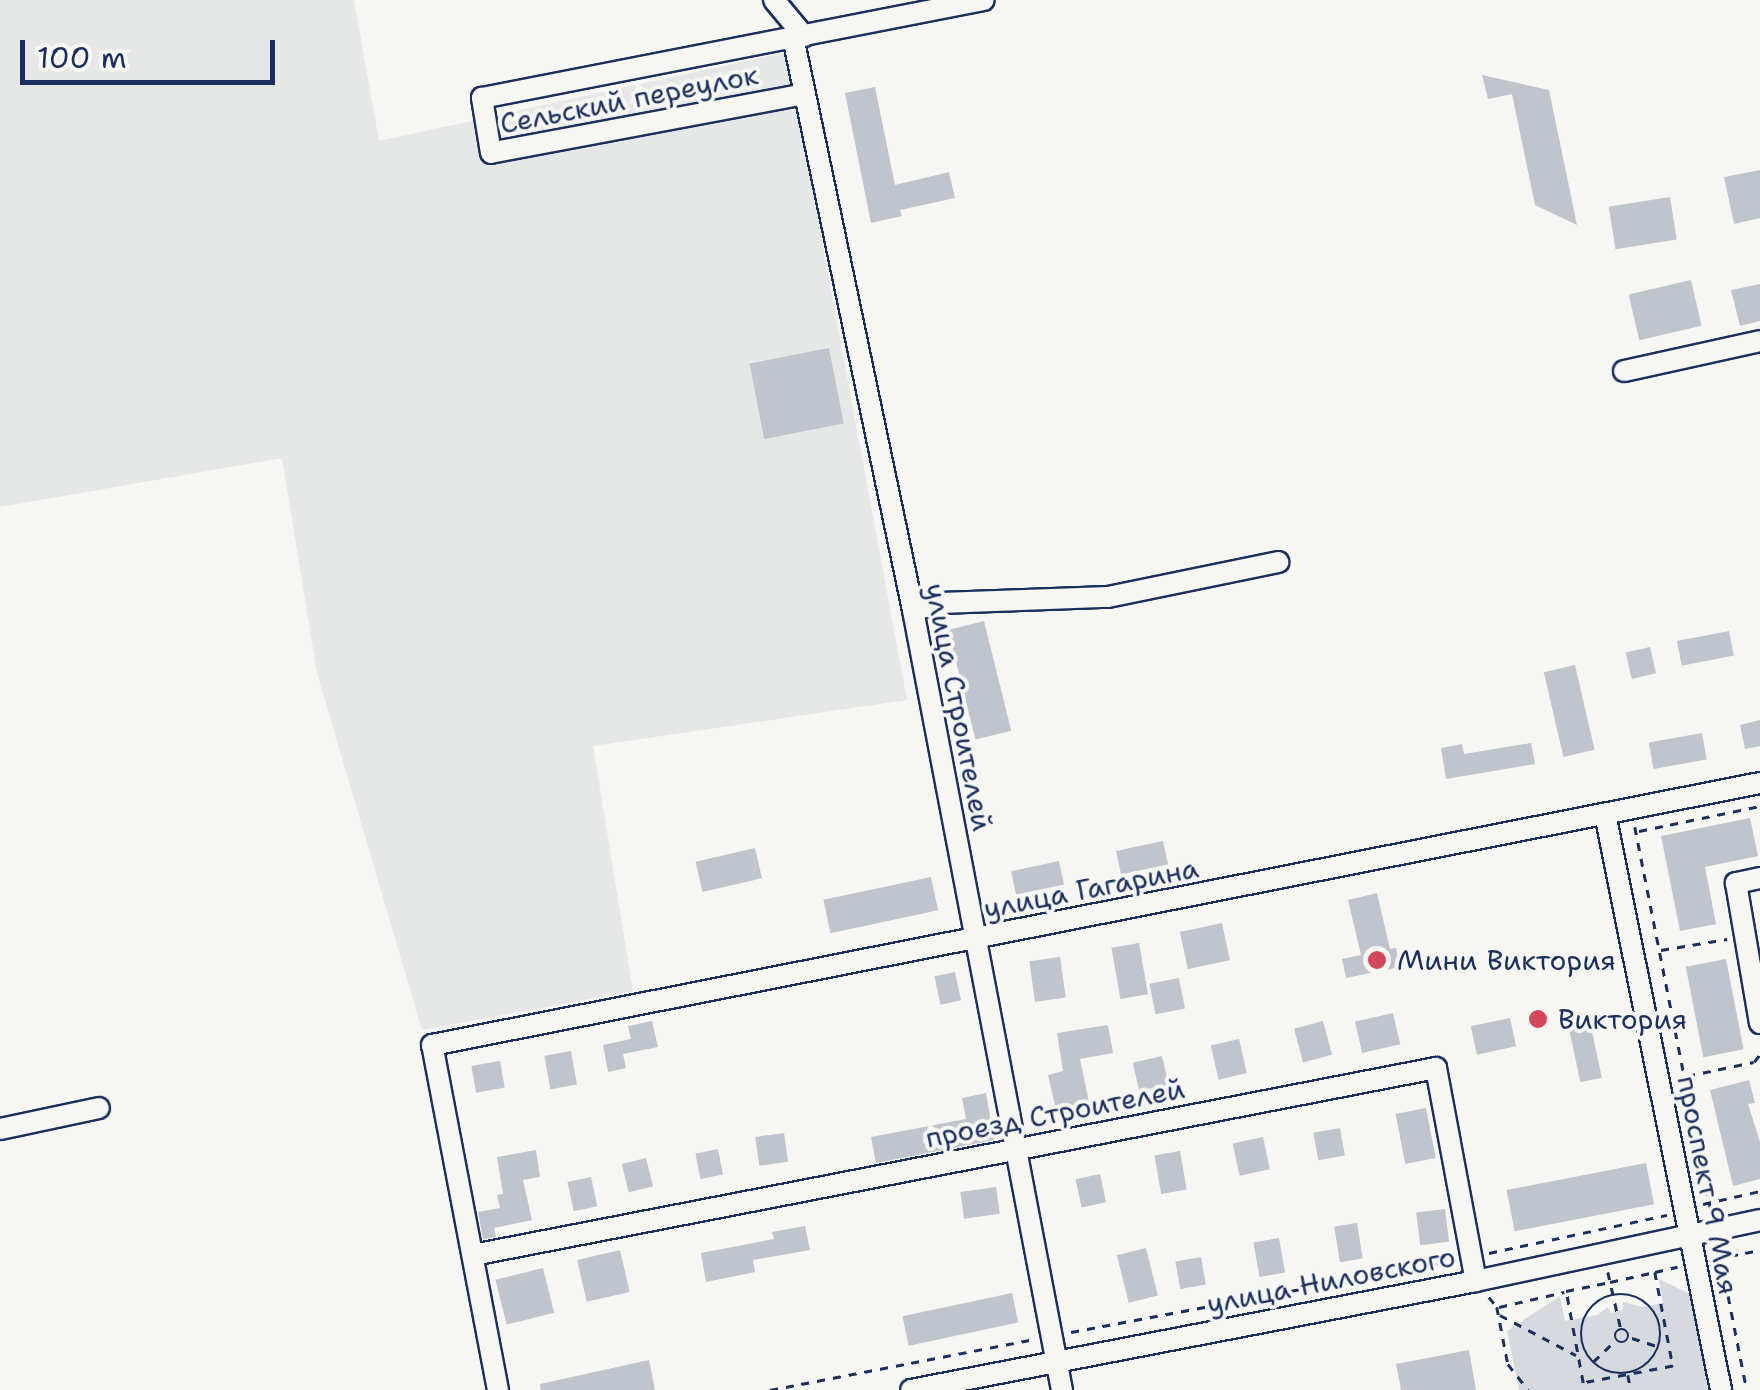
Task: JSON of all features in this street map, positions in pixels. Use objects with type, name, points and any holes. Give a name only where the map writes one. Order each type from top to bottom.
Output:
[{"type":"street","points":[[774,0],[798,36]]},
{"type":"street","name":"Сельский переулок","points":[[805,94],[491,154],[482,98],[984,0]]},
{"type":"street","name":"улица Строителей","points":[[798,36],[805,94],[913,610],[1062,1390]]},
{"type":"street","points":[[1624,370],[1760,341]]},
{"type":"street","points":[[913,610],[941,603],[1108,597],[1278,562]]},
{"type":"street","name":"улица Гагарина","points":[[473,1256],[432,1045],[1760,783]]},
{"type":"street","name":"проспект 9 Мая","points":[[1605,814],[1721,1390]]},
{"type":"street","points":[[1760,878],[1736,883],[1760,1023]]},
{"type":"street","name":"проезд Строителей","points":[[473,1256],[1436,1068],[1476,1281]]},
{"type":"street","points":[[0,1128],[99,1108]]},
{"type":"street","name":"улица Ниловского","points":[[911,1390],[949,1386],[1055,1360],[1476,1281],[1760,1220]]},
{"type":"street","points":[[473,1256],[498,1390]]},
{"type":"path","points":[[1636,831],[1760,806]]},
{"type":"path","points":[[1632,808],[1747,1390]]},
{"type":"path","points":[[1660,951],[1732,938]]},
{"type":"path","points":[[1684,1076],[1754,1062],[1760,1054]]},
{"type":"path","points":[[770,1390],[1471,1257],[1686,1211],[1709,1201],[1760,1191]]},
{"type":"path","points":[[1498,1307],[1760,1250]]},
{"type":"path","points":[[1604,1252],[1621,1329],[1629,1337],[1659,1346]]},
{"type":"path","points":[[1566,1292],[1583,1383],[1672,1366],[1656,1272]]},
{"type":"path","points":[[1476,1281],[1498,1307],[1508,1364],[1528,1390]]},
{"type":"path","points":[[1612,1295],[1640,1298],[1651,1307],[1663,1328],[1659,1346],[1647,1364],[1628,1373],[1615,1374],[1593,1362],[1582,1341],[1585,1317],[1592,1306],[1612,1295]]},
{"type":"path","points":[[1498,1314],[1578,1356]]},
{"type":"path","points":[[1593,1362],[1616,1340],[1621,1329]]},
{"type":"path","points":[[1616,1340],[1623,1343],[1629,1337]]},
{"type":"path","points":[[1575,1342],[1582,1341]]},
{"type":"path","points":[[1628,1373],[1631,1390]]},
{"type":"shaded area","points":[[0,0],[354,0],[379,141],[787,52],[907,700],[593,746],[633,991],[422,1030],[317,673],[282,458],[0,507]]},
{"type":"shaded area","points":[[1659,1279],[1696,1297],[1714,1390],[1519,1390],[1507,1331],[1560,1296],[1565,1321],[1597,1315],[1608,1307],[1610,1313],[1623,1310],[1623,1302],[1642,1307],[1663,1303]]},
{"type":"building","points":[[1482,75],[1549,90],[1577,225],[1535,205],[1512,94],[1488,99]]},
{"type":"building","points":[[875,87],[895,185],[949,172],[955,198],[900,210],[902,216],[871,223],[845,93]]},
{"type":"building","points":[[1760,170],[1760,218],[1734,224],[1724,177]]},
{"type":"building","points":[[1670,197],[1677,239],[1615,249],[1609,207]]},
{"type":"building","points":[[1691,280],[1702,326],[1639,340],[1629,294]]},
{"type":"building","points":[[1760,284],[1760,321],[1740,326],[1731,290]]},
{"type":"building","points":[[829,348],[844,424],[764,439],[749,363]]},
{"type":"building","points":[[984,621],[1011,731],[975,740],[948,630]]},
{"type":"building","points":[[1729,631],[1734,656],[1682,666],[1677,641]]},
{"type":"building","points":[[1650,647],[1656,673],[1632,679],[1626,653]]},
{"type":"building","points":[[1575,665],[1595,750],[1563,757],[1544,672]]},
{"type":"building","points":[[1760,720],[1760,746],[1745,749],[1740,725]]},
{"type":"building","points":[[1702,733],[1707,760],[1654,769],[1649,742]]},
{"type":"building","points":[[1531,743],[1535,764],[1446,779],[1441,748],[1462,744],[1464,754]]},
{"type":"building","points":[[1750,818],[1758,856],[1705,867],[1716,924],[1680,931],[1661,836]]},
{"type":"building","points":[[1163,841],[1168,864],[1121,874],[1116,851]]},
{"type":"building","points":[[755,848],[762,878],[703,892],[696,862]]},
{"type":"building","points":[[1059,861],[1064,884],[1016,895],[1011,871]]},
{"type":"building","points":[[931,877],[938,910],[830,933],[823,900]]},
{"type":"building","points":[[1377,893],[1390,949],[1396,948],[1400,967],[1346,978],[1342,959],[1361,955],[1348,900]]},
{"type":"building","points":[[1222,923],[1230,960],[1188,969],[1180,932]]},
{"type":"building","points":[[1139,943],[1148,994],[1120,999],[1111,948]]},
{"type":"building","points":[[1060,957],[1066,998],[1035,1002],[1029,961]]},
{"type":"building","points":[[1726,959],[1744,1049],[1703,1057],[1686,967]]},
{"type":"building","points":[[955,972],[961,1000],[940,1005],[934,976]]},
{"type":"building","points":[[1179,978],[1185,1008],[1155,1014],[1150,984]]},
{"type":"building","points":[[1393,1013],[1400,1044],[1362,1053],[1355,1022]]},
{"type":"building","points":[[1589,1017],[1602,1078],[1580,1082],[1567,1022]]},
{"type":"building","points":[[1510,1018],[1516,1046],[1477,1055],[1471,1026]]},
{"type":"building","points":[[652,1021],[658,1047],[623,1054],[626,1068],[608,1072],[603,1045],[631,1039],[628,1026]]},
{"type":"building","points":[[1323,1021],[1332,1055],[1303,1063],[1294,1029]]},
{"type":"building","points":[[1108,1025],[1113,1053],[1080,1059],[1090,1107],[1057,1114],[1048,1075],[1063,1071],[1057,1033]]},
{"type":"building","points":[[1239,1039],[1247,1073],[1219,1080],[1211,1046]]},
{"type":"building","points":[[571,1051],[577,1084],[550,1089],[544,1056]]},
{"type":"building","points":[[1162,1056],[1169,1087],[1140,1094],[1133,1063]]},
{"type":"building","points":[[500,1061],[505,1088],[476,1093],[471,1066]]},
{"type":"building","points":[[1749,1080],[1755,1103],[1748,1104],[1760,1142],[1760,1179],[1733,1186],[1710,1090]]},
{"type":"building","points":[[986,1093],[994,1140],[876,1163],[871,1137],[966,1119],[962,1098]]},
{"type":"building","points":[[1426,1108],[1436,1158],[1405,1164],[1396,1114]]},
{"type":"building","points":[[1340,1128],[1345,1156],[1318,1160],[1313,1133]]},
{"type":"building","points":[[784,1133],[788,1162],[759,1166],[755,1137]]},
{"type":"building","points":[[1263,1137],[1270,1169],[1240,1176],[1233,1143]]},
{"type":"building","points":[[718,1149],[723,1175],[700,1179],[695,1153]]},
{"type":"building","points":[[536,1150],[540,1177],[523,1180],[532,1220],[494,1228],[496,1237],[483,1239],[478,1212],[500,1208],[497,1195],[503,1194],[497,1157]]},
{"type":"building","points":[[1180,1151],[1187,1189],[1161,1194],[1154,1156]]},
{"type":"building","points":[[646,1158],[653,1186],[629,1192],[622,1164]]},
{"type":"building","points":[[1646,1163],[1654,1204],[1515,1231],[1507,1190]]},
{"type":"building","points":[[1100,1174],[1106,1202],[1082,1208],[1076,1179]]},
{"type":"building","points":[[591,1177],[597,1206],[574,1211],[568,1182]]},
{"type":"building","points":[[996,1187],[1000,1214],[964,1219],[960,1192]]},
{"type":"building","points":[[1445,1209],[1449,1242],[1420,1245],[1416,1213]]},
{"type":"building","points":[[1357,1223],[1363,1259],[1340,1262],[1334,1227]]},
{"type":"building","points":[[805,1226],[810,1250],[753,1260],[755,1272],[706,1282],[701,1253],[774,1239],[772,1232]]},
{"type":"building","points":[[1279,1238],[1285,1272],[1259,1277],[1253,1243]]},
{"type":"building","points":[[1146,1248],[1158,1296],[1129,1303],[1117,1255]]},
{"type":"building","points":[[620,1250],[630,1292],[587,1302],[577,1260]]},
{"type":"building","points":[[1201,1257],[1206,1285],[1180,1289],[1175,1262]]},
{"type":"building","points":[[543,1268],[554,1313],[507,1324],[495,1280]]},
{"type":"building","points":[[1012,1293],[1018,1322],[909,1346],[902,1316]]},
{"type":"building","points":[[1469,1350],[1476,1390],[1401,1390],[1396,1364]]},
{"type":"building","points":[[649,1360],[655,1390],[541,1390],[540,1384]]},
{"type":"place","name":"Мини Виктория","points":[[1377,960]]},
{"type":"place","name":"Виктория","points":[[1538,1019]]}]
